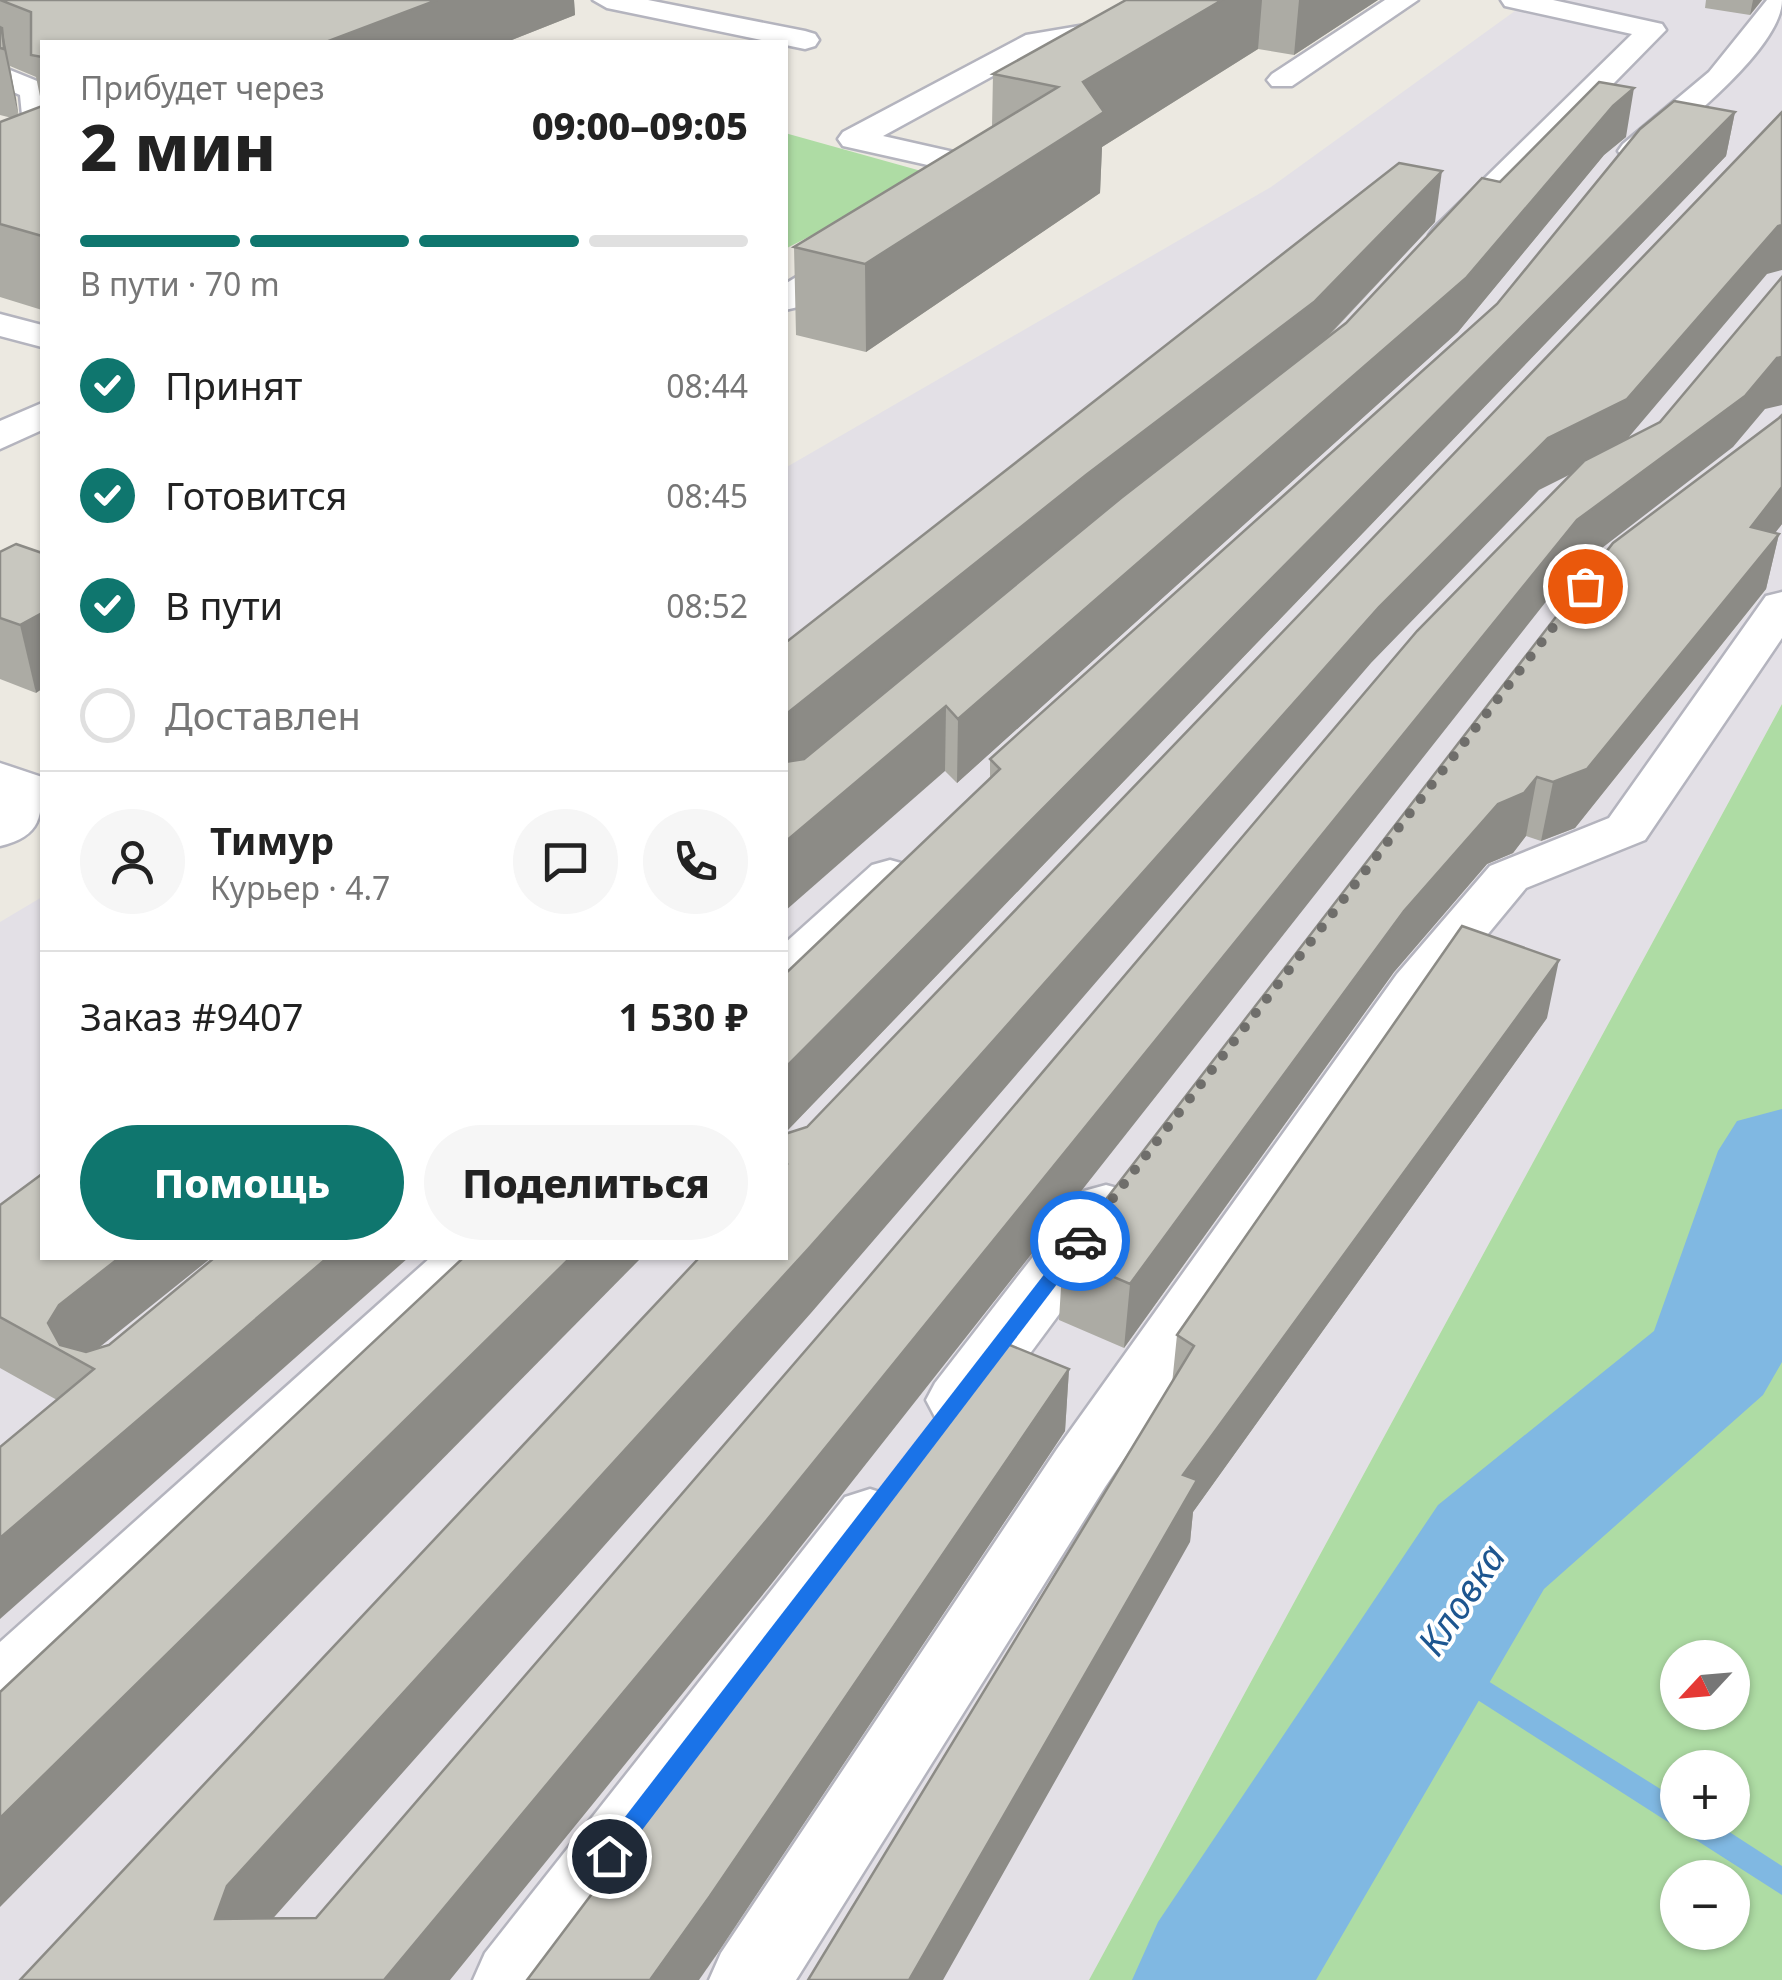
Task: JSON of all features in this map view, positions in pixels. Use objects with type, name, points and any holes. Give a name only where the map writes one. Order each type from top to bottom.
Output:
[{"type":"street","points":[[607,0],[806,40],[788,49]]},
{"type":"street","points":[[947,200],[996,170],[854,139],[1036,40],[1182,16],[1204,0]]},
{"type":"street","points":[[1282,80],[1404,0]]},
{"type":"street","points":[[1424,258],[1662,20],[1514,0]]},
{"type":"street","points":[[1606,179],[1720,78],[1782,0]]},
{"type":"street","points":[[0,75],[40,91]]},
{"type":"street","points":[[1433,196],[1492,189]]},
{"type":"street","points":[[788,296],[882,240]]},
{"type":"street","points":[[0,324],[40,335]]},
{"type":"street","points":[[0,436],[40,416]]},
{"type":"street","points":[[750,1980],[1081,1468],[1416,986],[1508,878],[1627,829],[1782,605]]},
{"type":"street","points":[[0,778],[31,790],[11,824],[0,831]]},
{"type":"street","points":[[788,969],[914,854]]},
{"type":"street","points":[[514,1980],[1143,1158]]},
{"type":"street","points":[[0,1687],[466,1260]]},
{"type":"shaded area","points":[[1530,0],[1782,0],[1782,704],[1089,1980],[0,1980],[0,922],[40,898],[40,1260],[788,1260],[788,466],[1271,187]]},
{"type":"green space","points":[[788,134],[932,174],[788,247]]},
{"type":"green space","points":[[1782,704],[1782,1980],[1089,1980]]},
{"type":"building","points":[[0,0],[437,0],[331,40],[40,40],[40,57],[31,55],[31,12]]},
{"type":"building","points":[[1126,0],[1222,0],[1083,82],[1104,112],[865,264],[794,247],[1058,87],[993,74]]},
{"type":"building","points":[[1599,82],[1634,88],[1613,106],[1466,278],[958,719],[946,706],[788,839],[788,762],[804,759],[1121,498],[1346,323],[1482,178],[1500,182]]},
{"type":"building","points":[[1674,101],[1735,112],[788,1065],[788,971],[1000,769],[990,759],[1497,304],[1640,129]]},
{"type":"building","points":[[40,107],[40,235],[0,224],[0,122]]},
{"type":"building","points":[[1782,112],[1782,225],[1627,399],[1548,438],[1379,607],[809,1248],[227,1886],[215,1919],[316,1918],[862,1285],[1417,631],[1584,461],[1660,422],[1782,277],[1782,357],[1745,396],[1577,520],[766,1521],[384,1980],[20,1980],[697,1260],[788,1260],[788,1133],[807,1127]]},
{"type":"building","points":[[1399,163],[1442,171],[1314,302],[1086,475],[788,713],[788,641]]},
{"type":"building","points":[[1782,415],[1782,487],[1751,527],[1779,534],[1587,769],[1553,782],[1537,777],[1524,793],[1498,804],[1404,911],[1130,1284],[1063,1255],[1613,543]]},
{"type":"building","points":[[16,544],[40,552],[40,614],[20,625],[0,618],[0,552]]},
{"type":"building","points":[[1462,926],[1559,960],[1183,1475],[1197,1480],[909,1980],[808,1980],[1194,1346],[1177,1335]]},
{"type":"building","points":[[40,1175],[40,1260],[116,1260],[59,1305],[48,1323],[60,1345],[86,1352],[109,1345],[212,1260],[325,1260],[0,1538],[0,1447],[94,1369],[0,1317],[0,1205]]},
{"type":"building","points":[[461,1260],[568,1260],[0,1818],[0,1692]]},
{"type":"building","points":[[1000,1341],[1069,1369],[650,1980],[527,1980],[832,1575],[826,1570]]},
{"type":"waterway","name":"Кловка","points":[[1220,1980],[1491,1547],[1714,1359],[1782,1151]]},
{"type":"waterway","points":[[1424,1652],[1660,1803]]},
{"type":"waterway","points":[[1717,1840],[1782,1882]]},
{"type":"way so far","points":[[1080,1241],[1585,586]]},
{"type":"route","points":[[609,1856],[1080,1241]]}]
